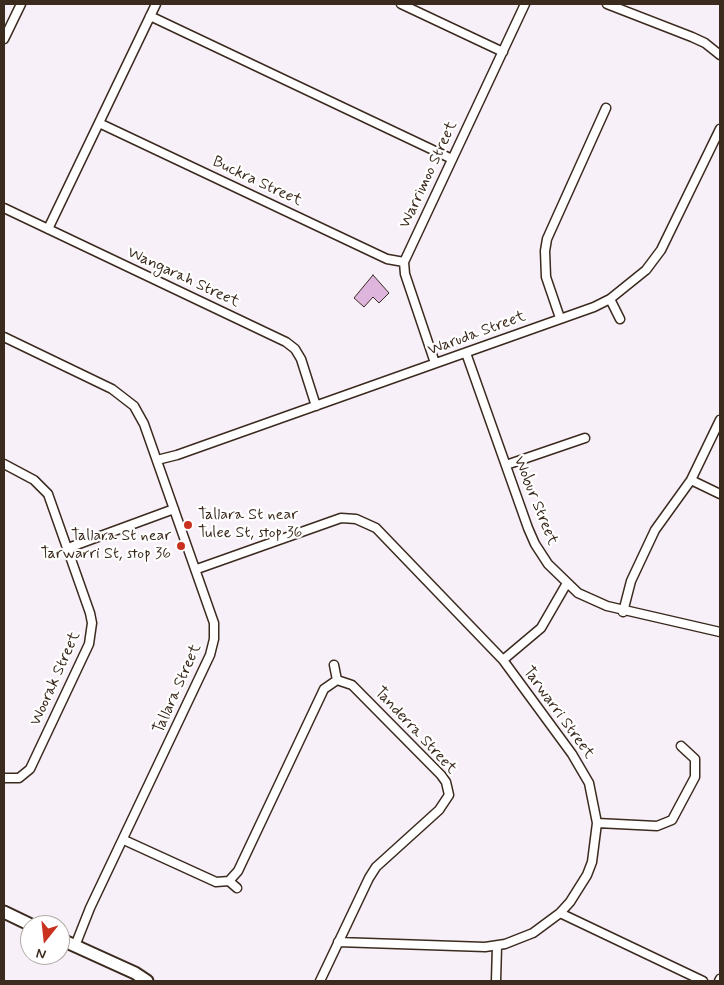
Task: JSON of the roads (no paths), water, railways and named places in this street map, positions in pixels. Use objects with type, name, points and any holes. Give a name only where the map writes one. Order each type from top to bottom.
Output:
[{"type":"street","points":[[4,39],[21,4]]},
{"type":"street","points":[[48,229],[156,4]]},
{"type":"street","points":[[401,4],[503,52]]},
{"type":"street","name":"Warrimoo Street","points":[[404,262],[525,4]]},
{"type":"street","points":[[606,4],[692,37],[705,43],[720,55]]},
{"type":"street","points":[[150,16],[452,159]]},
{"type":"street","points":[[560,318],[546,277],[544,264],[547,239],[606,108]]},
{"type":"street","name":"Buckra Street","points":[[98,123],[387,260],[404,262]]},
{"type":"street","name":"Waruda Street","points":[[157,460],[177,455],[466,353],[610,299],[646,270],[661,250],[720,129]]},
{"type":"street","name":"Wangarah Street","points":[[4,208],[286,342],[295,349],[300,359],[316,406]]},
{"type":"street","points":[[404,262],[405,274],[436,363]]},
{"type":"street","points":[[610,299],[620,319]]},
{"type":"street","name":"Tallara Street","points":[[4,337],[112,389],[128,399],[140,414],[197,569],[214,623],[212,648],[124,840],[90,908],[75,946]]},
{"type":"street","name":"Wobur Street","points":[[466,353],[535,544],[548,564],[566,583],[593,600],[623,612],[720,632]]},
{"type":"street","points":[[623,612],[632,581],[655,530],[691,480],[720,420]]},
{"type":"street","points":[[506,466],[585,438]]},
{"type":"street","name":"Woorak Street","points":[[4,464],[34,480],[48,494],[90,613],[92,633],[30,769],[19,778],[4,778]]},
{"type":"street","points":[[691,480],[720,494]]},
{"type":"street","points":[[68,548],[174,510]]},
{"type":"street","name":"Tarwarri Street","points":[[197,569],[341,518],[356,519],[376,528],[503,660],[582,770],[593,796],[597,823],[595,849],[587,875],[560,913],[533,933],[497,946],[473,947],[338,942]]},
{"type":"street","points":[[503,660],[542,628],[566,583]]},
{"type":"street","points":[[124,840],[216,882],[229,881],[238,871],[324,689],[327,684],[337,680],[334,665]]},
{"type":"street","name":"Tanderra Street","points":[[320,981],[376,867],[439,810],[449,795],[446,782],[434,768],[352,684],[337,680]]},
{"type":"street","points":[[597,823],[657,826],[672,820],[695,777],[695,759],[681,746]]},
{"type":"street","points":[[229,881],[237,888]]},
{"type":"street","points":[[4,912],[20,920]]},
{"type":"street","points":[[560,913],[703,981]]},
{"type":"street","points":[[70,944],[134,973],[146,981]]},
{"type":"street","points":[[496,981],[497,946]]},
{"type":"place","name":"Tallara St near Tulee St, stop 36","points":[[188,525]]},
{"type":"place","name":"Tallara St near Tarwarri St, stop 36","points":[[181,546]]}]
